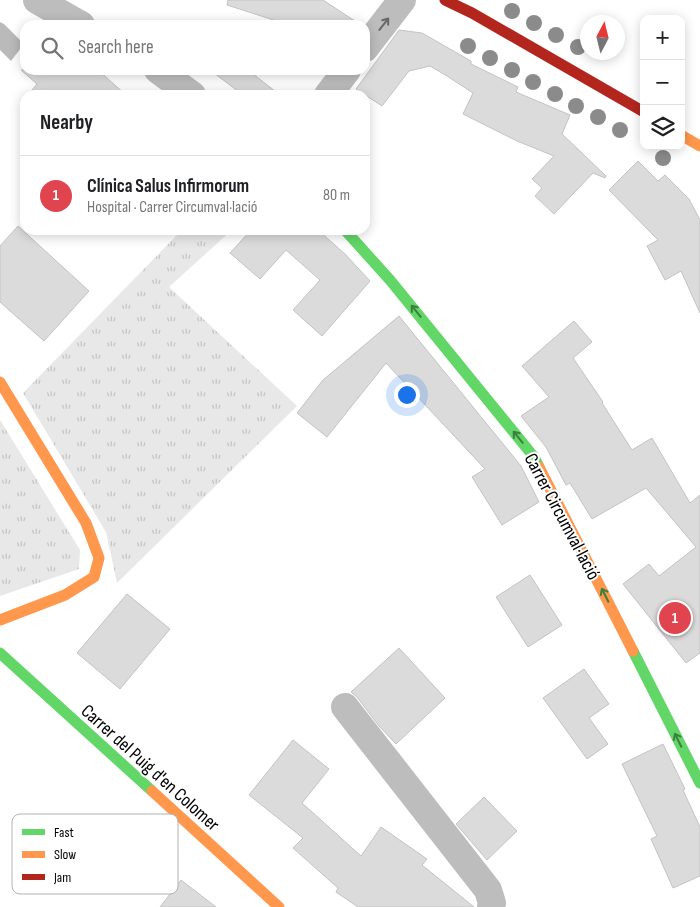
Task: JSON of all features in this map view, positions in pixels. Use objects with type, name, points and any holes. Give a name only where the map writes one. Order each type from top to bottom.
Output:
[{"type":"street","points":[[36,0],[72,20]]},
{"type":"street","points":[[370,42],[402,0]]},
{"type":"street","points":[[445,0],[472,13],[640,110]]},
{"type":"street","points":[[165,75],[185,90]]},
{"type":"street","points":[[332,90],[343,75]]},
{"type":"street","points":[[685,137],[700,146]]},
{"type":"street","name":"Carrer Circumval·lació","points":[[350,235],[390,280],[534,457],[700,783]]},
{"type":"street","points":[[0,382],[86,523],[99,558],[94,577],[65,595],[0,620]]},
{"type":"street","name":"Carrer del Puig d'en Colomer","points":[[0,653],[177,814]]},
{"type":"street","points":[[345,707],[488,890],[492,903],[491,907]]},
{"type":"street","name":"Carrer del Puig d'en Colomer","points":[[178,815],[279,907]]},
{"type":"green space","points":[[177,235],[226,235],[169,287],[297,406],[117,583],[106,532],[23,393]]},
{"type":"green space","points":[[0,420],[80,550],[79,569],[0,596]]},
{"type":"shaded area","points":[[0,22],[20,40],[20,49],[11,61],[0,50]]},
{"type":"building","points":[[228,0],[323,0],[353,20],[274,20],[227,5]]},
{"type":"building","points":[[399,30],[422,33],[471,61],[471,64],[518,87],[516,92],[570,115],[562,134],[606,176],[605,178],[593,173],[554,214],[535,196],[542,188],[532,179],[554,156],[517,141],[463,114],[473,93],[430,66],[409,71],[382,106],[370,98],[370,90],[356,89],[366,75],[370,75],[370,70]]},
{"type":"building","points":[[27,75],[104,75],[120,90],[32,90],[37,84]]},
{"type":"building","points":[[217,75],[254,75],[274,90],[236,90]]},
{"type":"building","points":[[638,161],[658,181],[665,175],[689,199],[700,220],[700,313],[681,271],[665,280],[647,246],[658,240],[609,190]]},
{"type":"building","points":[[18,226],[20,228],[20,235],[28,235],[89,291],[44,341],[0,302],[0,246]]},
{"type":"building","points":[[246,235],[324,235],[345,254],[370,281],[322,336],[293,310],[320,280],[286,250],[260,279],[230,253]]},
{"type":"building","points":[[399,316],[521,466],[539,502],[502,525],[472,477],[485,469],[386,363],[327,437],[297,413],[323,380]]},
{"type":"building","points":[[574,321],[592,342],[573,358],[603,402],[632,450],[652,438],[690,503],[700,495],[700,653],[686,663],[623,584],[649,564],[659,576],[696,547],[646,488],[592,519],[570,483],[566,485],[546,447],[521,416],[549,397],[522,366]]},
{"type":"building","points":[[530,575],[562,625],[528,647],[496,597]]},
{"type":"building","points":[[127,594],[170,629],[120,689],[77,653]]},
{"type":"building","points":[[399,648],[445,698],[396,744],[351,692]]},
{"type":"building","points":[[584,669],[609,704],[589,718],[608,744],[587,759],[543,698]]},
{"type":"building","points":[[293,740],[329,769],[302,803],[361,856],[381,827],[427,859],[422,865],[474,907],[358,907],[336,892],[338,888],[293,848],[303,838],[249,795]]},
{"type":"building","points":[[663,744],[685,789],[683,790],[700,827],[700,876],[673,888],[651,839],[657,836],[622,764]]},
{"type":"building","points":[[484,797],[517,831],[487,860],[456,824]]},
{"type":"building","points":[[181,880],[216,907],[160,907],[170,894],[178,894],[178,884]]},
{"type":"traffic: fast","points":[[350,235],[390,280],[534,457],[539,467]]},
{"type":"traffic: fast","points":[[633,651],[700,783]]},
{"type":"traffic: fast","points":[[0,653],[152,791]]},
{"type":"traffic: slow","points":[[685,137],[700,146]]},
{"type":"traffic: slow","points":[[0,382],[86,523],[99,558],[94,577],[65,595],[0,620]]},
{"type":"traffic: slow","points":[[539,467],[633,651]]},
{"type":"traffic: slow","points":[[152,791],[177,814]]},
{"type":"traffic: slow","points":[[178,815],[279,907]]},
{"type":"traffic: jam","points":[[445,0],[472,13],[640,110]]},
{"type":"place","name":"Clínica Salus Infirmorum","points":[[675,618]]}]
